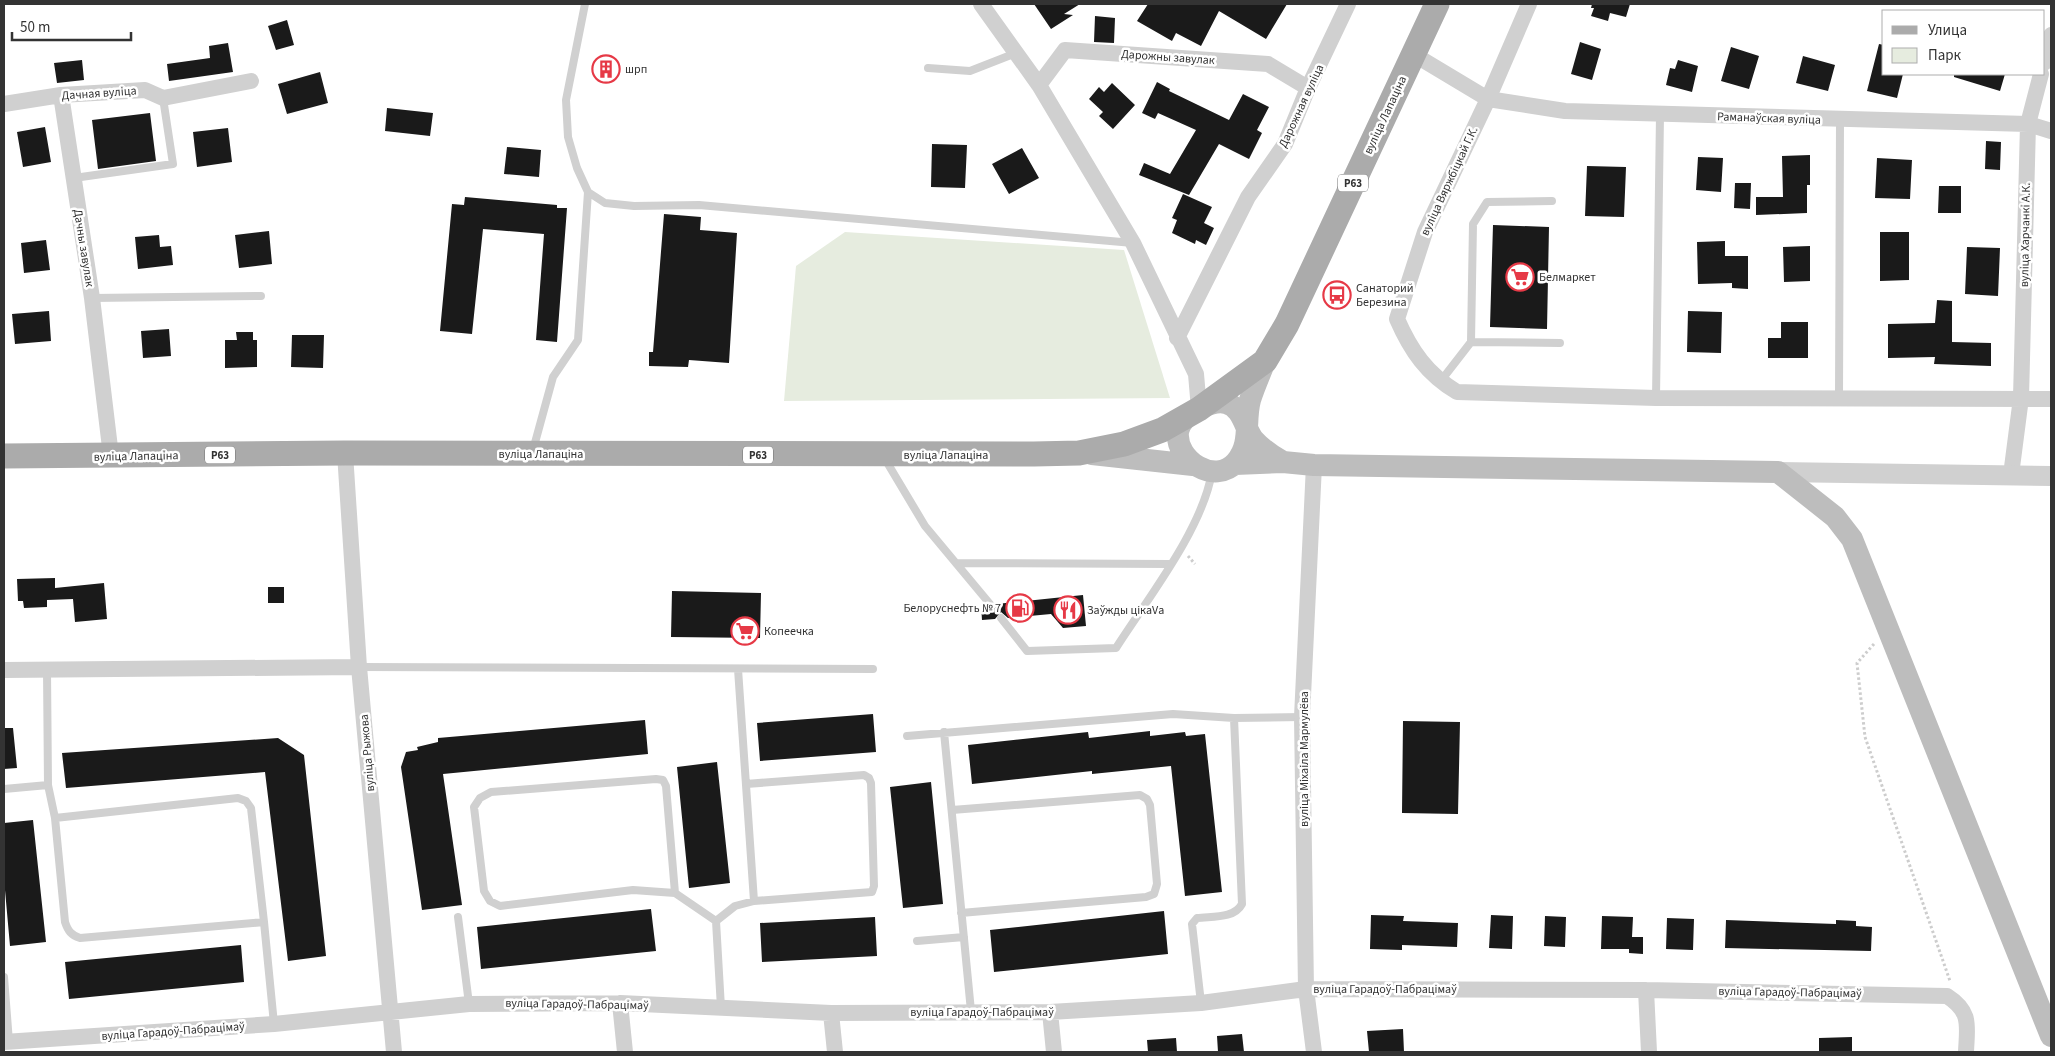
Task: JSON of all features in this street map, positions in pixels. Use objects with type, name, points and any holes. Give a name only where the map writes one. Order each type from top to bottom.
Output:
[{"type":"main road","name":"вуліца Лапаціна","points":[[4,456],[345,453],[883,455],[1079,453],[1203,467],[1235,464],[1246,446],[1250,399],[1265,361],[1287,324],[1437,4]]},
{"type":"main road","name":"вуліца Лапаціна","points":[[1203,467],[1181,451],[1177,433],[1183,420],[1265,361]]},
{"type":"main road","name":"вуліца Лапаціна","points":[[1079,453],[1124,444],[1162,430],[1198,409],[1215,403],[1226,403],[1238,412],[1247,428]]},
{"type":"main road","points":[[1247,428],[1264,449],[1283,462]]},
{"type":"main road","points":[[1235,464],[1283,462],[1314,465],[1778,472],[1834,517],[1852,539],[2051,1036]]},
{"type":"street","points":[[981,4],[1039,85],[1133,243],[1177,338],[1196,374],[1198,409]]},
{"type":"street","name":"Дарожная вуліца","points":[[1177,338],[1248,197],[1285,144],[1308,88],[1348,4]]},
{"type":"street","name":"вуліца Вяржбіцкай Г.К.","points":[[1440,382],[1409,347],[1397,319],[1425,232],[1488,99],[1529,4]]},
{"type":"street","points":[[2045,60],[2051,35]]},
{"type":"street","name":"Дарожны завулак","points":[[1039,85],[1065,50],[1268,64],[1308,88]]},
{"type":"street","points":[[1413,54],[1488,99]]},
{"type":"street","name":"вуліца Харчанкі А.К.","points":[[2012,476],[2021,398],[2028,124],[2041,75]]},
{"type":"street","name":"Дачная вуліца","points":[[4,104],[61,95],[145,90],[163,98],[251,81]]},
{"type":"street","name":"Дачны завулак","points":[[61,95],[92,298],[111,456]]},
{"type":"street","name":"Раманаўская вуліца","points":[[1488,99],[1565,111],[2028,124],[2051,131]]},
{"type":"street","points":[[1440,382],[1457,392],[1656,398],[1839,400],[2051,399]]},
{"type":"street","name":"вуліца Рыжова","points":[[345,453],[359,667],[394,1052]]},
{"type":"street","name":"вуліца Міхаіла Мармулёва","points":[[1314,465],[1302,717],[1306,989],[1314,1052]]},
{"type":"street","points":[[1778,472],[2051,476]]},
{"type":"street","points":[[4,670],[359,667]]},
{"type":"street","name":"вуліца Гарадоў-Пабрацімаў","points":[[6,1042],[274,1024],[469,1004],[620,1004],[831,1014],[971,1011],[1050,1012],[1201,1003],[1306,989],[1646,990],[1934,995],[1947,996],[1958,1003]]},
{"type":"street","points":[[1646,990],[1649,1052]]},
{"type":"street","points":[[1958,1003],[1967,1017],[1966,1052]]},
{"type":"street","points":[[620,1004],[625,1052]]},
{"type":"street","points":[[1050,1012],[1054,1052]]},
{"type":"street","points":[[831,1014],[835,1052]]},
{"type":"lane","points":[[532,454],[553,377],[578,340],[588,192],[577,168],[568,137],[566,100],[585,4]]},
{"type":"lane","points":[[928,68],[970,71],[1016,53]]},
{"type":"lane","points":[[74,178],[173,164],[163,98]]},
{"type":"lane","points":[[1656,398],[1660,115]]},
{"type":"lane","points":[[1839,400],[1840,120]]},
{"type":"lane","points":[[588,192],[605,203],[634,206],[699,205],[1133,243]]},
{"type":"lane","points":[[1440,382],[1471,342],[1473,224],[1487,202],[1552,201]]},
{"type":"lane","points":[[92,298],[261,296]]},
{"type":"lane","points":[[1471,342],[1560,342]]},
{"type":"lane","points":[[883,455],[924,526],[990,604]]},
{"type":"lane","points":[[1000,618],[1026,651],[1116,648],[1181,547],[1209,491],[1203,467]]},
{"type":"lane","points":[[956,563],[1170,564]]},
{"type":"lane","points":[[359,667],[873,669]]},
{"type":"lane","points":[[738,669],[754,901]]},
{"type":"lane","points":[[47,670],[48,785],[55,818],[65,922],[72,935],[80,938],[264,922]]},
{"type":"lane","points":[[908,736],[1173,714],[1234,718],[1302,717]]},
{"type":"lane","points":[[1201,1003],[1192,924],[1197,918],[1233,914],[1238,911],[1242,904],[1234,718]]},
{"type":"lane","points":[[944,732],[971,1011]]},
{"type":"lane","points":[[716,921],[735,906],[754,901],[872,892],[874,886],[871,783],[868,778],[864,776],[746,784]]},
{"type":"lane","points":[[675,893],[666,786],[663,780],[656,778],[491,792],[480,798],[474,807],[484,891],[490,901],[500,906],[633,890],[675,893],[716,921]]},
{"type":"lane","points":[[4,789],[48,785]]},
{"type":"lane","points":[[952,810],[1140,795],[1147,799],[1150,805],[1157,884],[1154,894],[1146,897],[962,912]]},
{"type":"lane","points":[[55,818],[238,798],[246,801],[252,808],[274,1024]]},
{"type":"lane","points":[[458,917],[469,1004]]},
{"type":"lane","points":[[716,921],[721,1008]]},
{"type":"lane","points":[[916,941],[964,937]]},
{"type":"lane","points":[[4,977],[6,1042]]},
{"type":"path","points":[[1888,629],[1857,663],[1865,737],[1958,1003]]},
{"type":"green space","points":[[845,232],[1124,250],[1170,398],[784,401],[796,266]]},
{"type":"building","points":[[1034,4],[1080,4],[1064,14],[1073,15],[1051,29]]},
{"type":"building","points":[[1148,4],[1287,4],[1266,39],[1219,11],[1201,46],[1176,33],[1172,41],[1137,21]]},
{"type":"building","points":[[1592,4],[1630,4],[1626,17],[1610,13],[1608,21],[1591,16],[1594,8],[1591,8]]},
{"type":"building","points":[[1095,16],[1115,18],[1114,43],[1094,42]]},
{"type":"building","points":[[287,20],[294,45],[276,50],[268,26]]},
{"type":"building","points":[[1580,42],[1601,49],[1592,80],[1571,74]]},
{"type":"building","points":[[228,43],[233,72],[169,81],[167,64],[210,58],[209,46]]},
{"type":"building","points":[[1879,44],[1882,45],[1882,75],[1903,75],[1897,98],[1867,91]]},
{"type":"building","points":[[1731,47],[1759,56],[1749,89],[1721,81]]},
{"type":"building","points":[[1803,56],[1835,65],[1828,91],[1796,83]]},
{"type":"building","points":[[82,60],[84,80],[57,83],[54,63]]},
{"type":"building","points":[[1678,60],[1698,66],[1692,92],[1666,85],[1670,68],[1675,69]]},
{"type":"building","points":[[320,72],[328,103],[287,114],[278,84]]},
{"type":"building","points":[[1954,75],[2005,75],[2000,91],[1954,77]]},
{"type":"building","points":[[1157,82],[1170,89],[1169,91],[1229,120],[1243,94],[1269,107],[1257,130],[1262,133],[1249,159],[1219,144],[1189,195],[1139,175],[1144,163],[1170,174],[1196,130],[1158,113],[1155,119],[1142,113]]},
{"type":"building","points":[[1112,83],[1135,105],[1113,129],[1099,116],[1103,112],[1089,99],[1099,87],[1104,92]]},
{"type":"building","points":[[387,108],[433,113],[430,136],[385,131]]},
{"type":"building","points":[[150,113],[156,161],[98,169],[92,120]]},
{"type":"building","points":[[45,127],[51,162],[23,167],[17,132]]},
{"type":"building","points":[[228,128],[232,162],[197,167],[193,132]]},
{"type":"building","points":[[1986,141],[2001,142],[2000,170],[1985,169]]},
{"type":"building","points":[[932,144],[967,145],[965,188],[931,187]]},
{"type":"building","points":[[507,147],[541,150],[539,177],[504,174]]},
{"type":"building","points":[[1022,148],[1039,178],[1009,194],[992,164]]},
{"type":"building","points":[[1810,155],[1810,185],[1807,185],[1807,213],[1756,215],[1756,197],[1783,197],[1782,156]]},
{"type":"building","points":[[1698,157],[1723,158],[1721,192],[1696,190]]},
{"type":"building","points":[[1877,158],[1912,160],[1910,199],[1875,198]]},
{"type":"building","points":[[1587,166],[1626,167],[1624,217],[1585,216]]},
{"type":"building","points":[[1735,183],[1751,183],[1750,209],[1734,208]]},
{"type":"building","points":[[1939,186],[1961,186],[1961,213],[1938,213]]},
{"type":"building","points":[[1183,194],[1212,207],[1204,223],[1214,228],[1206,245],[1196,240],[1195,244],[1172,233],[1177,220],[1172,218]]},
{"type":"building","points":[[465,197],[557,205],[557,208],[567,208],[557,342],[536,340],[544,234],[483,229],[472,334],[440,331],[452,204],[464,205]]},
{"type":"building","points":[[664,214],[701,217],[700,230],[737,233],[729,363],[689,360],[688,367],[649,366],[649,352],[653,352]]},
{"type":"building","name":"Белмаркет","points":[[1493,225],[1549,227],[1547,329],[1490,327]]},
{"type":"building","points":[[269,231],[272,264],[239,268],[235,235]]},
{"type":"building","points":[[1880,232],[1909,232],[1909,280],[1880,281]]},
{"type":"building","points":[[159,235],[160,247],[171,246],[173,265],[138,269],[135,237]]},
{"type":"building","points":[[46,240],[50,270],[24,273],[21,243]]},
{"type":"building","points":[[1725,241],[1725,256],[1748,256],[1748,289],[1732,288],[1732,283],[1698,284],[1697,242]]},
{"type":"building","points":[[1810,246],[1810,281],[1784,282],[1783,247]]},
{"type":"building","points":[[1967,247],[2000,248],[1998,296],[1965,294]]},
{"type":"building","points":[[1937,300],[1952,301],[1952,342],[1991,343],[1991,366],[1934,364],[1935,357],[1888,358],[1888,324],[1935,323]]},
{"type":"building","points":[[49,311],[51,341],[15,344],[12,314]]},
{"type":"building","points":[[1688,311],[1722,312],[1721,353],[1687,352]]},
{"type":"building","points":[[1781,322],[1808,322],[1808,358],[1768,358],[1768,338],[1781,338]]},
{"type":"building","points":[[169,329],[171,356],[143,358],[141,331]]},
{"type":"building","points":[[236,332],[253,332],[253,340],[257,340],[257,367],[225,368],[225,340],[237,340]]},
{"type":"building","points":[[292,335],[324,335],[323,368],[291,367]]},
{"type":"building","points":[[55,578],[55,588],[104,583],[107,619],[75,622],[73,599],[47,600],[47,607],[24,608],[23,601],[18,601],[17,579]]},
{"type":"building","points":[[268,587],[284,587],[284,603],[268,603]]},
{"type":"building","points":[[672,591],[761,593],[760,638],[671,637]]},
{"type":"building","points":[[1083,595],[1086,626],[1063,628],[1051,614],[1008,618],[1001,612],[995,619],[982,620],[981,605],[990,610],[996,604]]},
{"type":"building","points":[[873,714],[876,752],[760,761],[757,723]]},
{"type":"building","points":[[645,720],[648,754],[443,774],[462,905],[422,910],[401,767],[406,752],[418,750],[417,747],[438,742],[438,738]]},
{"type":"building","points":[[1403,721],[1460,722],[1458,814],[1402,813]]},
{"type":"building","points":[[4,728],[13,728],[17,768],[4,769]]},
{"type":"building","points":[[1150,731],[1150,736],[1185,732],[1186,736],[1205,734],[1222,892],[1185,896],[1171,766],[1092,774],[1092,771],[972,784],[968,745],[1088,732],[1089,738]]},
{"type":"building","points":[[278,738],[304,755],[326,956],[288,961],[265,772],[66,788],[62,753]]},
{"type":"building","points":[[717,762],[730,883],[689,888],[677,767]]},
{"type":"building","points":[[931,782],[943,904],[903,908],[890,787]]},
{"type":"building","points":[[33,820],[46,942],[10,946],[4,879],[4,823]]},
{"type":"building","points":[[651,909],[656,951],[481,969],[477,927]]},
{"type":"building","points":[[1164,911],[1168,954],[994,972],[990,930]]},
{"type":"building","points":[[1371,915],[1404,916],[1403,921],[1458,923],[1457,947],[1402,945],[1402,950],[1370,949]]},
{"type":"building","points":[[1491,915],[1513,916],[1512,949],[1489,948]]},
{"type":"building","points":[[1545,916],[1566,917],[1565,947],[1544,946]]},
{"type":"building","points":[[1602,916],[1633,917],[1632,937],[1643,937],[1643,954],[1629,953],[1629,949],[1601,949]]},
{"type":"building","points":[[875,917],[877,956],[762,962],[760,923]]},
{"type":"building","points":[[1667,918],[1694,919],[1693,950],[1666,949]]},
{"type":"building","points":[[1726,920],[1836,924],[1836,920],[1856,921],[1856,926],[1872,927],[1871,951],[1725,948]]},
{"type":"building","points":[[241,945],[244,982],[69,999],[65,962]]},
{"type":"building","points":[[1403,1029],[1404,1052],[1369,1052],[1367,1031]]},
{"type":"building","points":[[1242,1034],[1244,1052],[1218,1052],[1217,1036]]},
{"type":"building","points":[[1852,1037],[1852,1052],[1819,1052],[1819,1038]]},
{"type":"building","points":[[1176,1038],[1177,1052],[1148,1052],[1147,1040]]},
{"type":"place","name":"шрп","points":[[606,69]]},
{"type":"place","name":"Белмаркет","points":[[1520,277]]},
{"type":"place","name":"Санаторий Березина","points":[[1337,295]]},
{"type":"place","name":"Белоруснефть № 7","points":[[1020,608]]},
{"type":"place","name":"Заўжды цікаVа","points":[[1068,610]]},
{"type":"place","name":"Копеечка","points":[[745,631]]}]
